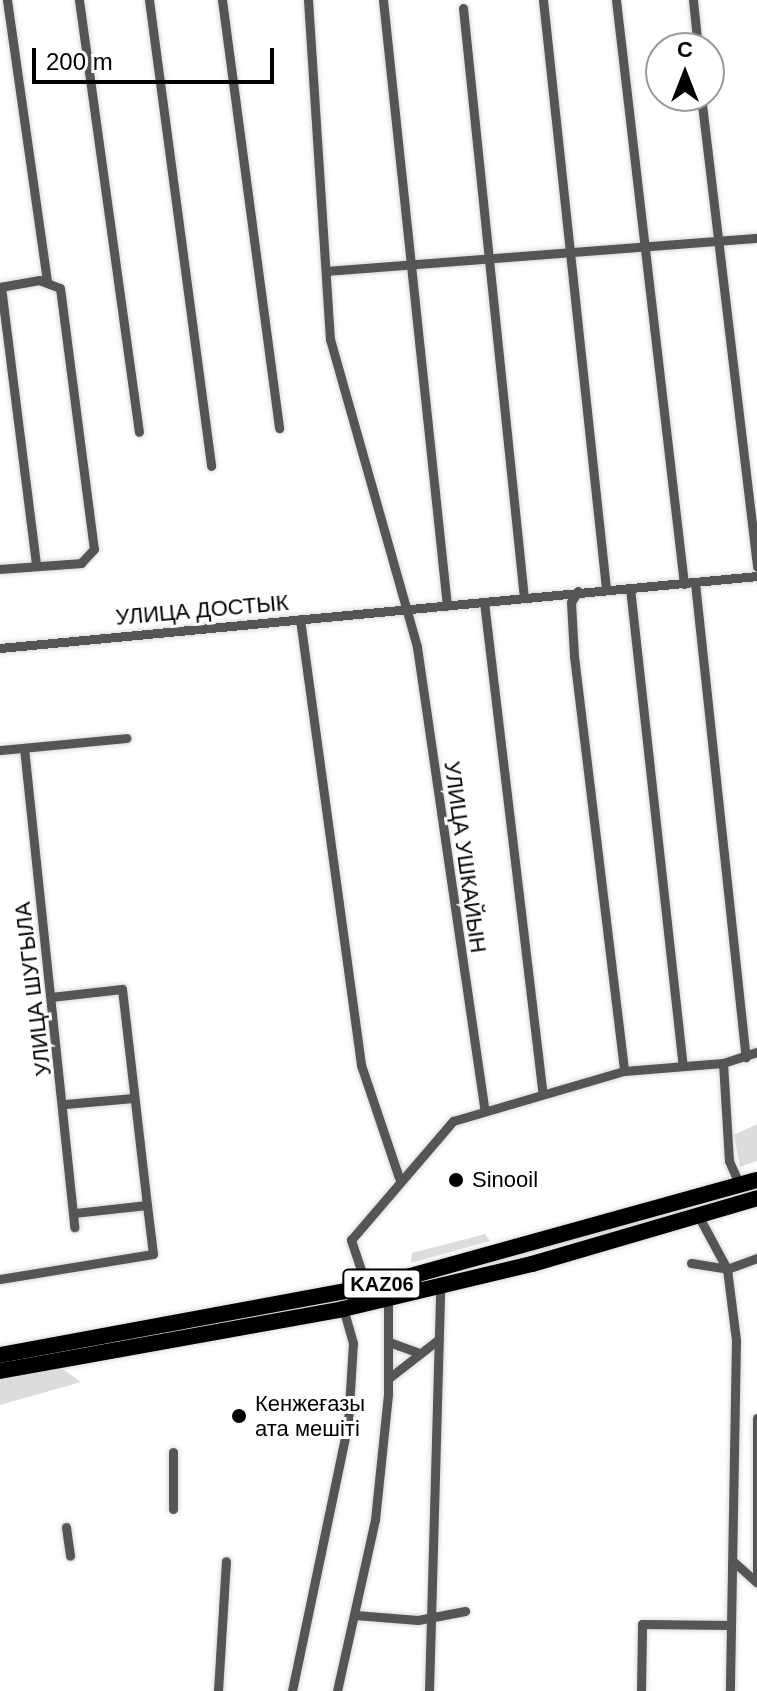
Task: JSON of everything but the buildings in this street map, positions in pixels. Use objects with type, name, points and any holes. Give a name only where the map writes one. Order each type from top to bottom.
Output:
[{"type":"highway","name":"KАZ06","points":[[0,1371],[343,1309],[379,1293],[757,1180]]},
{"type":"highway","name":"KАZ06","points":[[0,1355],[379,1293],[440,1286],[699,1217],[757,1198]]},
{"type":"street","points":[[7,0],[47,280]]},
{"type":"street","points":[[79,0],[139,432]]},
{"type":"street","points":[[149,0],[211,466]]},
{"type":"street","points":[[222,0],[279,428]]},
{"type":"street","name":"УЛИЦА УШКАЙЫН","points":[[308,0],[330,339],[408,609],[485,1111]]},
{"type":"street","points":[[383,0],[408,263],[447,606]]},
{"type":"street","points":[[543,0],[606,589]]},
{"type":"street","points":[[616,0],[642,247],[690,584],[746,1057]]},
{"type":"street","points":[[693,0],[696,32]]},
{"type":"street","points":[[463,8],[524,598]]},
{"type":"street","points":[[703,112],[757,567]]},
{"type":"street","points":[[327,271],[757,238]]},
{"type":"street","points":[[0,569],[81,563],[94,549],[60,288],[47,280],[0,287],[36,565]]},
{"type":"street","name":"УЛИЦА ДОСТЫК","points":[[0,648],[757,576]]},
{"type":"street","points":[[630,588],[683,1066]]},
{"type":"street","points":[[578,591],[571,602],[574,656],[624,1071]]},
{"type":"street","points":[[484,602],[542,1090]]},
{"type":"street","points":[[300,619],[361,1065],[399,1178]]},
{"type":"street","points":[[0,750],[126,738]]},
{"type":"street","name":"УЛИЦА ШУГЫЛА","points":[[24,748],[64,1104],[74,1227]]},
{"type":"street","points":[[0,1279],[137,1262],[153,1254],[132,1098],[122,989],[51,997]]},
{"type":"street","points":[[337,1691],[375,1520],[389,1379],[389,1342],[379,1293],[351,1240],[399,1178],[453,1121],[542,1090],[624,1071],[723,1063],[757,1052]]},
{"type":"street","points":[[723,1063],[729,1161],[740,1186]]},
{"type":"street","points":[[64,1104],[132,1098]]},
{"type":"street","points":[[75,1213],[147,1205]]},
{"type":"street","points":[[699,1217],[727,1269],[736,1340],[730,1691]]},
{"type":"street","points":[[691,1263],[727,1269],[757,1258]]},
{"type":"street","points":[[429,1691],[440,1286]]},
{"type":"street","points":[[292,1691],[348,1424],[353,1343],[343,1309]]},
{"type":"street","points":[[389,1379],[439,1339]]},
{"type":"street","points":[[389,1342],[420,1353]]},
{"type":"street","points":[[757,1418],[757,1581]]},
{"type":"street","points":[[173,1452],[173,1509]]},
{"type":"street","points":[[66,1527],[70,1556]]},
{"type":"street","points":[[218,1691],[226,1561]]},
{"type":"street","points":[[734,1562],[757,1581]]},
{"type":"street","points":[[355,1615],[432,1616],[465,1611]]},
{"type":"street","points":[[641,1691],[642,1624],[731,1625]]},
{"type":"shaded area","points":[[757,1124],[757,1161],[740,1167],[734,1135]]},
{"type":"shaded area","points":[[757,1184],[696,1209],[419,1282],[694,1204]]},
{"type":"shaded area","points":[[485,1234],[490,1241],[411,1263],[412,1253]]},
{"type":"shaded area","points":[[61,1368],[81,1382],[0,1405],[0,1376]]},
{"type":"place","name":"Sinooil","points":[[456,1180]]},
{"type":"place","name":"Кенжеғазы ата мешіті","points":[[239,1416]]}]
